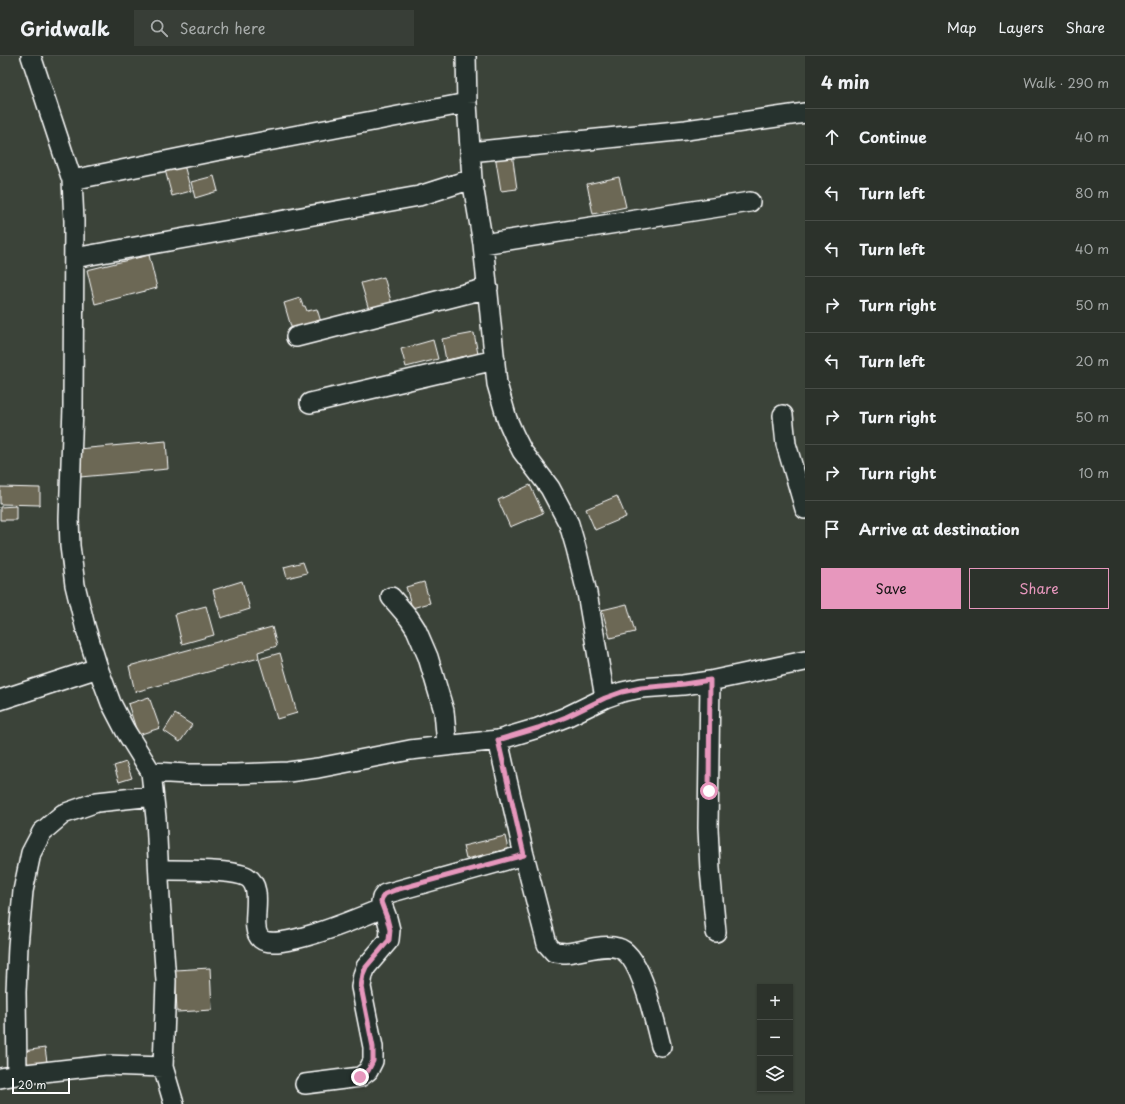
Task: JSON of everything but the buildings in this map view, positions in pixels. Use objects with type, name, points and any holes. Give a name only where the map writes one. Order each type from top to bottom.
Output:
[{"type":"street","points":[[30,56],[72,180],[74,258],[70,546],[75,585],[84,626],[98,668],[115,710],[125,730],[151,772],[154,796],[166,981],[162,1067],[174,1104]]},
{"type":"street","points":[[466,56],[466,103],[472,179],[483,244],[497,384],[507,419],[522,451],[550,488],[568,524],[576,548],[587,593],[605,698]]},
{"type":"street","points":[[72,180],[466,103]]},
{"type":"street","points":[[470,152],[686,130],[805,113]]},
{"type":"street","points":[[74,258],[419,196],[472,179]]},
{"type":"street","points":[[483,244],[750,202]]},
{"type":"street","points":[[296,338],[488,288]]},
{"type":"street","points":[[310,403],[495,360]]},
{"type":"street","points":[[784,415],[786,444],[805,509]]},
{"type":"street","points":[[391,597],[409,618],[416,629],[428,657],[444,711],[447,745]]},
{"type":"street","points":[[151,772],[187,774],[288,772],[318,768],[410,750],[498,740],[538,728],[622,692],[641,688],[710,680],[805,661]]},
{"type":"street","points":[[0,700],[98,668]]},
{"type":"street","points":[[710,680],[708,828],[716,932]]},
{"type":"street","points":[[498,740],[524,855],[547,944],[554,952],[566,953],[601,947],[618,948],[628,953],[642,977],[661,1046]]},
{"type":"street","points":[[154,796],[97,802],[63,814],[42,832],[31,853],[23,891],[9,1077],[106,1065],[162,1067]]},
{"type":"street","points":[[305,1084],[360,1077],[368,1071],[373,1061],[373,1047],[361,987],[363,974],[366,967],[389,940],[390,930],[381,902],[385,894],[524,855]]},
{"type":"street","points":[[159,870],[235,873],[246,876],[253,882],[256,891],[256,922],[258,933],[261,939],[268,942],[279,942],[303,937],[332,928],[383,908]]},
{"type":"route","points":[[360,1077],[368,1071],[373,1061],[373,1047],[361,987],[363,974],[366,967],[389,940],[390,930],[381,902],[382,898],[385,894],[395,890],[524,855],[498,740],[538,728],[622,692],[641,688],[710,680],[709,791]]}]
